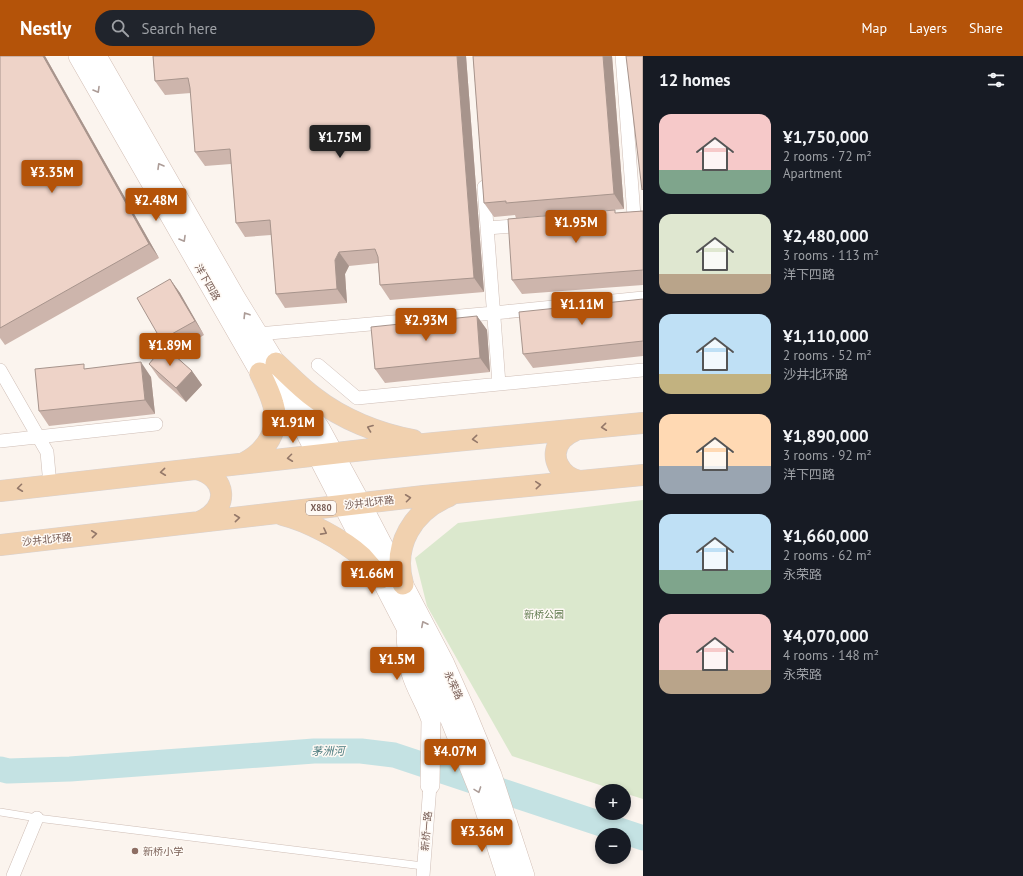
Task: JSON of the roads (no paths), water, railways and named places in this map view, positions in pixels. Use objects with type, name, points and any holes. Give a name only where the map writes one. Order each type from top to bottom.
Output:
[{"type":"main road","points":[[268,368],[315,399],[351,419],[374,429],[410,440],[435,443]]},
{"type":"main road","points":[[243,463],[255,457],[265,448],[273,432],[275,423],[274,406],[268,368]]},
{"type":"main road","points":[[0,491],[325,454],[643,423]]},
{"type":"main road","points":[[576,430],[562,439],[556,454],[557,463],[561,470],[567,476],[580,481]]},
{"type":"main road","points":[[196,468],[204,470],[217,481],[221,498],[219,506],[214,514],[199,522]]},
{"type":"main road","name":"沙井北环路","points":[[0,545],[462,492],[643,475]]},
{"type":"main road","points":[[403,584],[400,573],[400,555],[402,544],[411,526],[428,508],[448,497],[462,492]]},
{"type":"main road","points":[[274,514],[295,519],[344,544],[361,557],[380,578]]},
{"type":"street","name":"洋下四路","points":[[78,56],[268,368],[305,432],[325,454],[352,504]]},
{"type":"street","name":"洋下四路","points":[[97,56],[258,334],[268,368]]},
{"type":"street","points":[[619,217],[639,216],[622,56]]},
{"type":"street","points":[[483,174],[499,384]]},
{"type":"street","points":[[487,228],[541,224]]},
{"type":"street","points":[[258,334],[494,314],[643,298]]},
{"type":"street","points":[[318,365],[357,398],[643,370]]},
{"type":"street","points":[[0,370],[47,452],[50,485]]},
{"type":"street","points":[[0,441],[156,424]]},
{"type":"street","name":"永荣路","points":[[352,504],[380,578],[405,626],[457,712],[492,775],[506,876]]},
{"type":"street","name":"永荣路","points":[[352,504],[403,584],[445,664],[457,712]]},
{"type":"street","points":[[405,626],[410,673],[428,710],[431,720],[430,786]]},
{"type":"street","name":"新桥一路","points":[[423,871],[430,786]]},
{"type":"street","points":[[13,876],[37,818]]},
{"type":"street","name":"永荣路","points":[[497,818],[525,876]]},
{"type":"lane","points":[[0,812],[423,871]]},
{"type":"waterway","name":"茅洲河","points":[[0,769],[8,771],[70,769],[314,751],[361,751],[394,755],[643,838]]},
{"type":"place","name":"新桥小学","points":[[135,851]]},
{"type":"park label","name":"新桥公园","points":[[544,614]]}]
